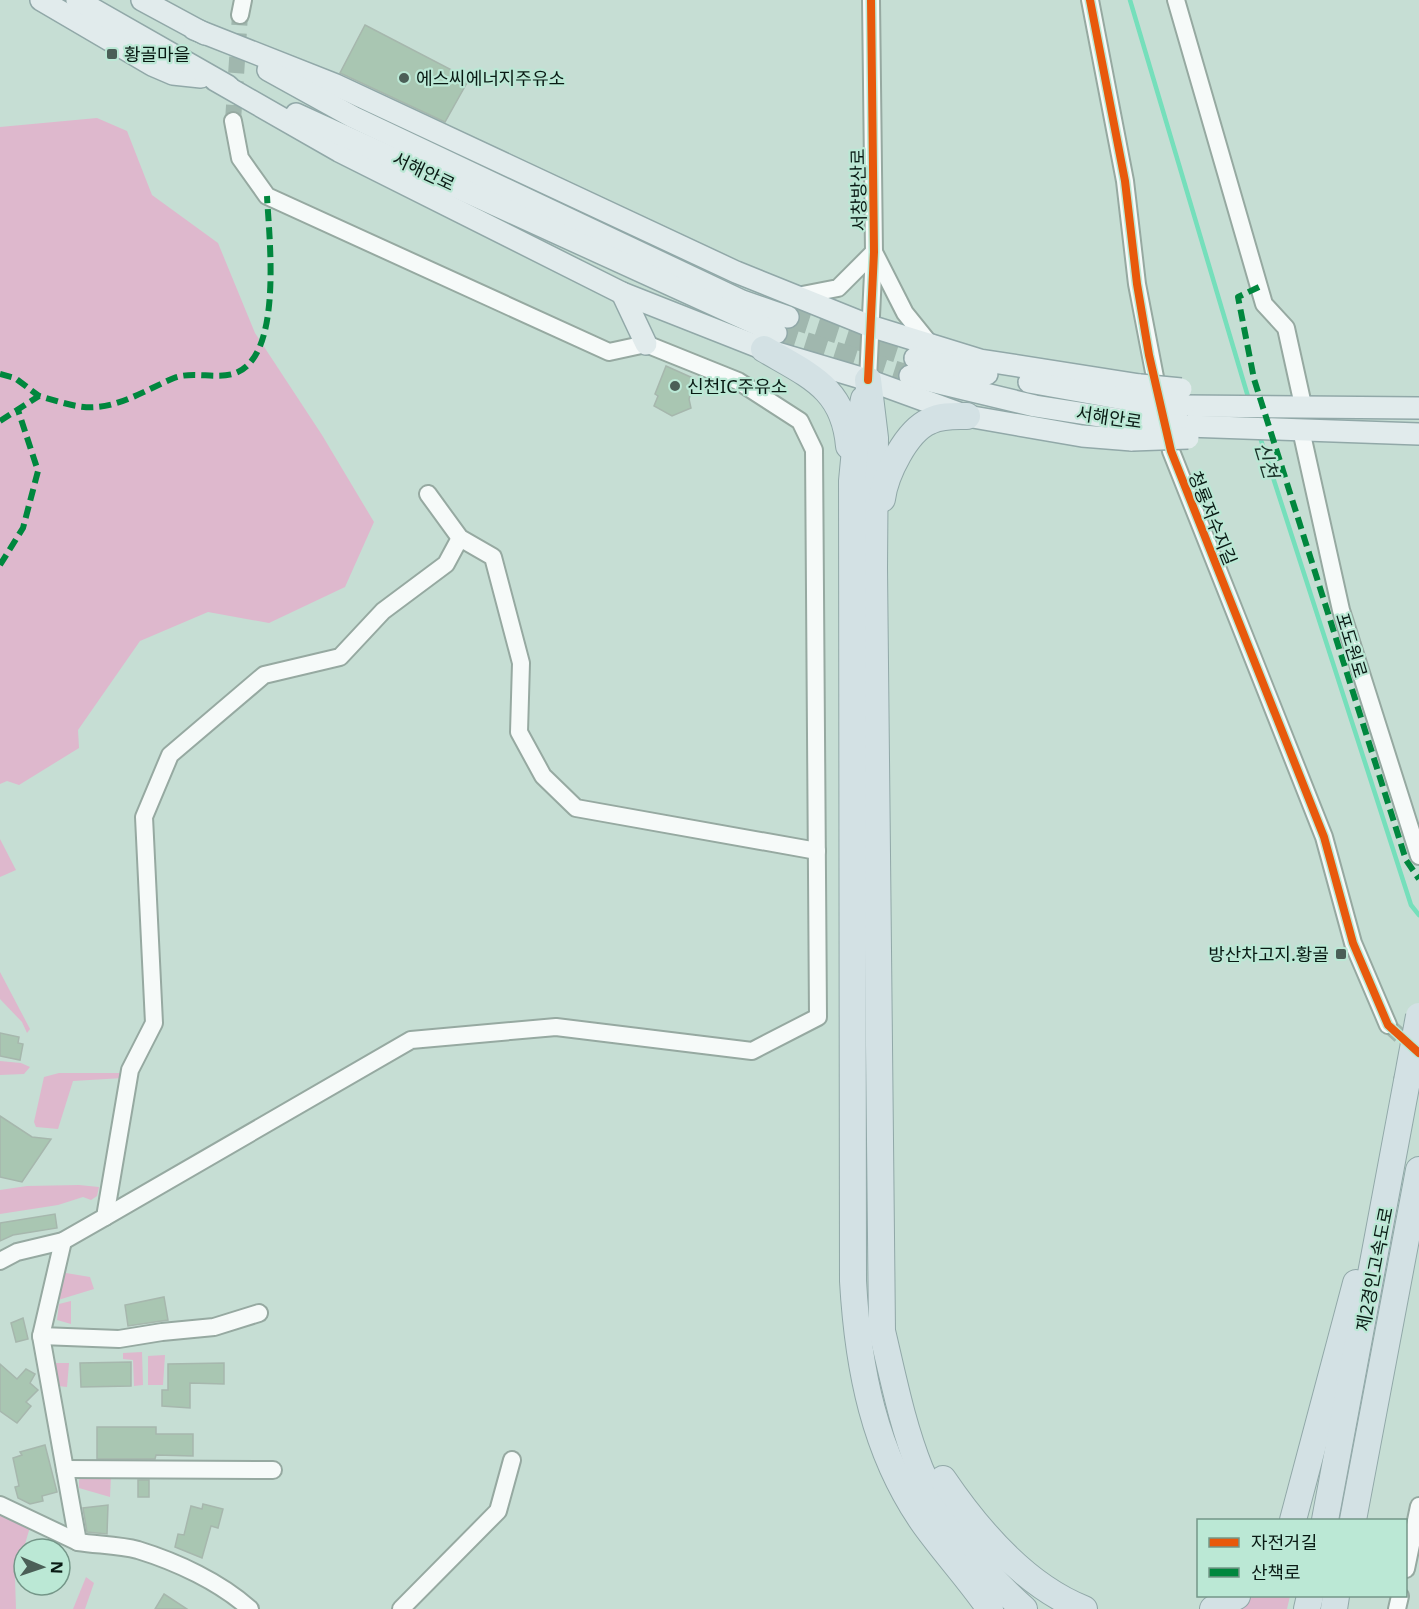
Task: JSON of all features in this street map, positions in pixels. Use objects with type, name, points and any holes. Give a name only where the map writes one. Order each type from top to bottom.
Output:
[{"type":"highway","points":[[776,333],[815,380],[838,402],[847,423],[852,481],[853,1281],[856,1336],[874,1424],[887,1454],[926,1526],[963,1571],[990,1609]]},
{"type":"highway","points":[[852,481],[856,439],[868,380]]},
{"type":"highway","points":[[868,380],[875,438],[874,568],[882,1331],[902,1419],[921,1471],[961,1541],[1024,1609]]},
{"type":"highway","points":[[874,568],[884,481],[911,435],[928,421],[944,417],[967,416]]},
{"type":"highway","name":"제2경인고속도로","points":[[1325,1519],[1419,1016]]},
{"type":"highway","points":[[1294,1519],[1371,1226],[1397,1142]]},
{"type":"highway","name":"제2경인고속도로","points":[[1353,1519],[1419,1170]]},
{"type":"highway","points":[[902,1419],[966,1512],[1018,1566],[1067,1602],[1084,1609]]},
{"type":"highway","points":[[963,1571],[1006,1609]]},
{"type":"highway","points":[[1213,1609],[1235,1597]]},
{"type":"main road","points":[[41,0],[152,65],[173,74],[213,79],[339,152],[622,293],[776,333],[868,380],[967,416],[1082,436],[1134,412]]},
{"type":"main road","name":"서해안로","points":[[77,0],[213,79],[344,133],[776,333]]},
{"type":"main road","name":"서해안로","points":[[142,0],[352,117],[742,301],[776,333]]},
{"type":"main road","points":[[194,28],[336,85],[736,272],[870,326],[918,360],[980,360],[1134,412],[1185,415],[1219,429],[1419,434]]},
{"type":"main road","points":[[622,293],[646,344]]},
{"type":"main road","name":"서해안로","points":[[918,360],[978,394],[1092,417],[1134,412],[1185,415],[1217,399],[1278,405],[1419,408]]},
{"type":"street","name":"서창방산로","points":[[868,380],[874,252],[871,0]]},
{"type":"street","name":"청룡저수지길","points":[[1090,0],[1125,181],[1147,343],[1171,451],[1324,837],[1353,943],[1388,1025]]},
{"type":"street","points":[[1176,0],[1264,304],[1286,328],[1304,405]]},
{"type":"street","points":[[0,1261],[17,1252],[63,1241],[411,1040],[556,1027],[752,1052],[818,1017],[814,450],[800,421],[738,381],[646,344],[609,352],[267,196],[240,158],[233,121]]},
{"type":"street","points":[[797,296],[838,288],[874,252],[905,312],[918,360]]},
{"type":"street","name":"포도원로","points":[[1296,430],[1341,610],[1419,856]]},
{"type":"street","points":[[428,494],[460,538],[493,557],[521,663],[519,732],[543,776],[576,808],[817,851]]},
{"type":"street","points":[[105,1217],[130,1070],[154,1023],[144,817],[170,755],[264,675],[340,657],[383,610],[446,564],[460,538]]},
{"type":"street","points":[[63,1241],[41,1336],[78,1542]]},
{"type":"street","points":[[41,1336],[120,1339],[214,1327],[260,1313]]},
{"type":"street","points":[[400,1609],[498,1511],[512,1460]]},
{"type":"street","points":[[65,1469],[273,1470]]},
{"type":"street","points":[[0,1505],[78,1542],[137,1550],[184,1569],[232,1593],[250,1609]]},
{"type":"street","points":[[1407,1564],[1419,1506]]},
{"type":"shaded area","points":[[97,118],[127,131],[152,195],[218,243],[255,333],[322,435],[374,522],[345,587],[269,623],[208,612],[140,641],[78,730],[79,748],[19,785],[7,781],[0,784],[0,127]]},
{"type":"shaded area","points":[[0,839],[16,870],[0,877]]},
{"type":"shaded area","points":[[0,972],[30,1029],[27,1033],[22,1022],[0,999]]},
{"type":"shaded area","points":[[0,1061],[21,1063],[30,1067],[24,1074],[0,1075]]},
{"type":"shaded area","points":[[59,1073],[122,1073],[123,1078],[73,1081],[58,1129],[36,1127],[34,1122],[44,1077]]},
{"type":"shaded area","points":[[27,1186],[99,1187],[97,1196],[91,1200],[83,1197],[58,1205],[0,1214],[0,1190]]},
{"type":"shaded area","points":[[68,1254],[66,1273],[90,1277],[94,1289],[58,1300]]},
{"type":"shaded area","points":[[71,1301],[71,1324],[57,1320],[59,1304]]},
{"type":"shaded area","points":[[142,1352],[143,1385],[134,1386],[133,1360],[123,1359],[123,1353]]},
{"type":"shaded area","points":[[165,1355],[163,1385],[148,1385],[148,1356]]},
{"type":"shaded area","points":[[55,1363],[69,1363],[67,1387],[58,1386]]},
{"type":"shaded area","points":[[82,1476],[111,1476],[110,1497],[79,1488],[79,1480]]},
{"type":"shaded area","points":[[0,1509],[30,1527],[27,1537],[12,1537],[12,1597],[16,1597],[16,1609],[0,1609]]},
{"type":"shaded area","points":[[86,1577],[94,1583],[85,1609],[73,1609]]},
{"type":"shaded area","points":[[1249,1597],[1290,1597],[1287,1609],[1234,1609]]},
{"type":"building","name":"에스씨에너지주유소","points":[[365,25],[469,79],[445,122],[340,73]]},
{"type":"building","name":"신천IC주유소","points":[[666,366],[695,379],[689,399],[691,408],[672,416],[654,406],[658,396],[655,394]]},
{"type":"building","points":[[0,1033],[19,1037],[18,1043],[23,1044],[20,1060],[0,1056]]},
{"type":"building","points":[[0,1116],[32,1137],[51,1139],[22,1182],[0,1177]]},
{"type":"building","points":[[55,1214],[57,1228],[13,1235],[0,1241],[0,1223]]},
{"type":"building","points":[[164,1297],[168,1320],[128,1326],[125,1305]]},
{"type":"building","points":[[23,1318],[28,1339],[16,1342],[11,1323]]},
{"type":"building","points":[[131,1362],[131,1386],[81,1387],[80,1363]]},
{"type":"building","points":[[224,1363],[224,1384],[190,1383],[190,1408],[162,1406],[162,1390],[168,1390],[168,1364]]},
{"type":"building","points":[[0,1364],[17,1379],[26,1369],[35,1374],[30,1383],[38,1390],[26,1402],[31,1406],[17,1423],[0,1411]]},
{"type":"building","points":[[97,1427],[156,1427],[156,1434],[193,1434],[193,1456],[156,1455],[155,1459],[97,1459]]},
{"type":"building","points":[[45,1445],[57,1492],[42,1496],[43,1501],[30,1504],[18,1498],[15,1487],[19,1486],[13,1458],[22,1455],[20,1452]]},
{"type":"building","points":[[138,1480],[149,1480],[149,1497],[138,1497]]},
{"type":"building","points":[[203,1504],[223,1509],[218,1528],[211,1526],[202,1558],[175,1547],[178,1534],[184,1535],[191,1506],[202,1509]]},
{"type":"building","points":[[108,1505],[107,1534],[87,1532],[83,1508]]},
{"type":"building","points":[[164,1594],[187,1609],[155,1609]]},
{"type":"waterway","name":"신천","points":[[1130,0],[1249,400]]},
{"type":"waterway","name":"신천","points":[[1259,434],[1411,905],[1419,915]]},
{"type":"tunnel","points":[[233,121],[240,15]]},
{"type":"tunnel","points":[[788,317],[915,358]]},
{"type":"tunnel","points":[[776,333],[910,376]]},
{"type":"tunnel","points":[[1388,1025],[1418,1052]]},
{"type":"marked path","points":[[0,421],[39,396],[83,407],[107,406],[174,378],[188,375],[233,374],[249,364],[260,346],[267,322],[270,295],[271,267],[267,196]]},
{"type":"marked path","points":[[1259,287],[1238,297],[1254,379],[1406,860],[1419,879]]},
{"type":"marked path","points":[[0,374],[15,378],[39,396]]},
{"type":"marked path","points":[[0,565],[23,528],[38,471],[18,410]]},
{"type":"cycle path","points":[[868,380],[874,252],[871,0]]},
{"type":"cycle path","points":[[1090,0],[1125,181],[1137,284],[1149,355],[1171,451],[1324,837],[1353,943],[1388,1025],[1419,1053]]},
{"type":"place","name":"황골마을","points":[[112,54]]},
{"type":"place","name":"에스씨에너지주유소","points":[[404,78]]},
{"type":"place","name":"신천IC주유소","points":[[675,386]]},
{"type":"place","name":"방산차고지.황골","points":[[1341,954]]}]
